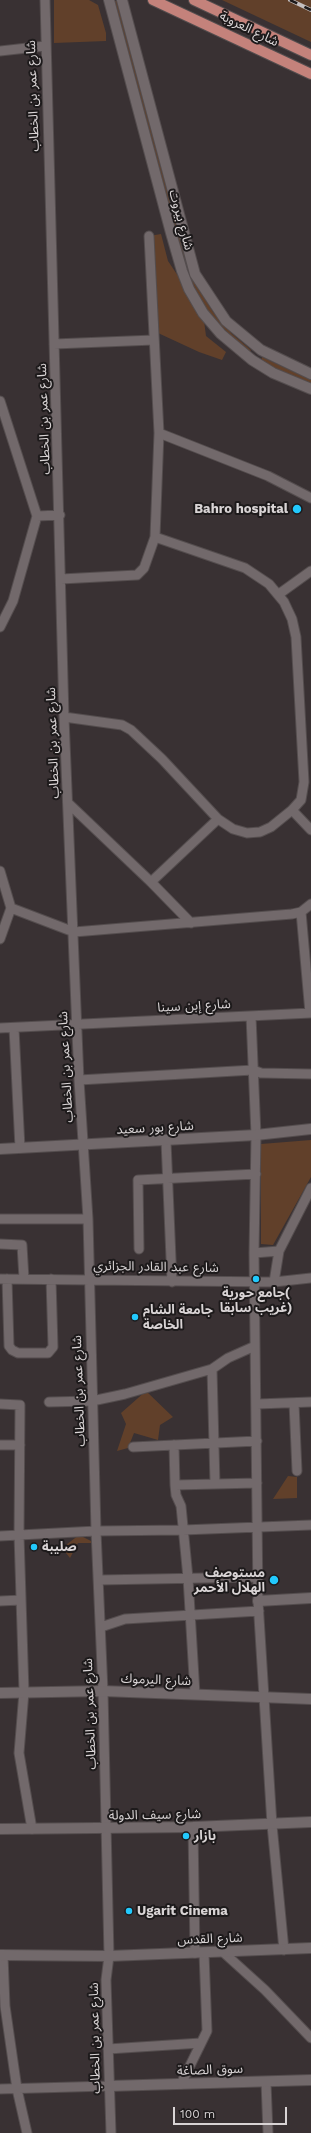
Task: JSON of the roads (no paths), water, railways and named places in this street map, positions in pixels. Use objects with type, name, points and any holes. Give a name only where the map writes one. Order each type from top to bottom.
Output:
[{"type":"main road","name":"شارع بيروت","points":[[108,0],[182,271],[203,313],[221,334],[252,360],[273,373],[311,389]]},
{"type":"main road","name":"شارع بيروت","points":[[122,0],[195,274],[226,321],[262,350],[311,374]]},
{"type":"main road","name":"شارع العروبة","points":[[153,0],[311,74]]},
{"type":"main road","name":"شارع العروبة","points":[[194,0],[311,55]]},
{"type":"main road","points":[[252,360],[262,350]]},
{"type":"main road","name":"شارع بور سعيد","points":[[0,1148],[256,1135],[311,1129]]},
{"type":"main road","points":[[258,1606],[311,1598]]},
{"type":"main road","name":"شارع اليرموك","points":[[0,1693],[103,1691],[311,1699]]},
{"type":"main road","name":"شارع سيف الدولة","points":[[0,1829],[106,1829],[272,1825],[311,1822]]},
{"type":"main road","name":"شارع القدس","points":[[1,1955],[109,1956],[311,1948]]},
{"type":"main road","name":"سوق الصاغة","points":[[109,2086],[311,2080]]},
{"type":"street","name":"شارع عمر بن الخطاب","points":[[45,0],[45,46],[60,515],[64,717],[78,1025],[79,1080],[88,1219],[88,1278],[96,1531],[103,1691],[109,1956],[106,1980],[111,2133]]},
{"type":"street","points":[[0,51],[45,46]]},
{"type":"street","points":[[61,579],[137,575],[144,568],[155,537],[159,433],[149,236]]},
{"type":"street","points":[[54,344],[154,340]]},
{"type":"street","points":[[0,401],[37,516],[13,601],[0,627]]},
{"type":"street","points":[[159,433],[268,476],[311,498]]},
{"type":"street","points":[[37,516],[60,515]]},
{"type":"street","points":[[64,717],[122,725],[132,730],[162,759],[218,819],[233,828],[246,832],[260,832],[271,827],[292,810],[301,800],[304,782],[296,642],[292,619],[279,594],[269,584],[245,568],[155,537]]},
{"type":"street","points":[[279,594],[311,571]]},
{"type":"street","points":[[68,803],[151,882],[191,923]]},
{"type":"street","points":[[292,810],[311,830]]},
{"type":"street","points":[[151,882],[218,819]]},
{"type":"street","points":[[0,871],[11,908],[0,938]]},
{"type":"street","points":[[11,908],[74,932],[191,923],[301,912],[311,904]]},
{"type":"street","points":[[301,912],[308,955],[310,1013]]},
{"type":"street","name":"شارع إبن سينا","points":[[0,1028],[310,1013]]},
{"type":"street","points":[[251,1016],[256,1135],[254,1253],[257,1404],[258,1606],[272,1825],[284,1950]]},
{"type":"street","points":[[14,1028],[20,1148]]},
{"type":"street","points":[[79,1080],[253,1070],[268,1073],[311,1074]]},
{"type":"street","points":[[166,1140],[172,1282]]},
{"type":"street","points":[[139,1250],[138,1181],[168,1178],[256,1174]]},
{"type":"street","points":[[274,1282],[279,1251],[311,1188]]},
{"type":"street","points":[[0,1219],[88,1219]]},
{"type":"street","points":[[0,1244],[22,1245],[24,1279]]},
{"type":"street","points":[[254,1253],[279,1251]]},
{"type":"street","name":"شارع عبد القادر الجزائري","points":[[4,1279],[88,1278],[172,1282],[274,1282],[311,1278]]},
{"type":"street","points":[[4,1279],[9,1346],[12,1350],[18,1353],[48,1353],[53,1348],[51,1279]]},
{"type":"street","points":[[50,1402],[92,1401],[125,1394],[212,1369],[228,1358],[255,1346]]},
{"type":"street","points":[[212,1369],[215,1484]]},
{"type":"street","points":[[257,1404],[311,1402]]},
{"type":"street","points":[[294,1403],[297,1471]]},
{"type":"street","points":[[0,1404],[20,1405],[18,1535],[24,1692],[19,1753],[32,1829]]},
{"type":"street","points":[[133,1447],[257,1441]]},
{"type":"street","points":[[0,1445],[20,1445]]},
{"type":"street","points":[[174,1445],[175,1486],[176,1495],[181,1506],[188,1578],[194,1694]]},
{"type":"street","points":[[175,1486],[257,1483]]},
{"type":"street","points":[[0,1536],[96,1531],[257,1528],[311,1524]]},
{"type":"street","points":[[99,1580],[257,1577]]},
{"type":"street","points":[[0,1601],[21,1600]]},
{"type":"street","points":[[101,1628],[125,1619],[190,1615],[258,1606]]},
{"type":"street","points":[[181,2084],[207,2031],[199,1953],[193,1827]]},
{"type":"street","points":[[223,1952],[265,1990],[311,2038]]},
{"type":"street","points":[[1,1955],[5,2006],[17,2089],[27,2133]]},
{"type":"street","points":[[108,2049],[201,2043]]},
{"type":"street","points":[[266,2082],[268,2133]]},
{"type":"street","points":[[0,2089],[109,2086]]},
{"type":"railway","points":[[290,0],[311,10]]},
{"type":"place","name":"Bahro hospital","points":[[297,509]]},
{"type":"place","name":"جامع حورية( غريب سابقا)","points":[[256,1279]]},
{"type":"place","name":"جامعة الشام الخاصة","points":[[135,1317]]},
{"type":"place","name":"صليبة","points":[[34,1547]]},
{"type":"place","name":"مستوصف الهلال الأحمر","points":[[274,1580]]},
{"type":"place","name":"بازار","points":[[186,1836]]},
{"type":"place","name":"Ugarit Cinema","points":[[129,1911]]}]
